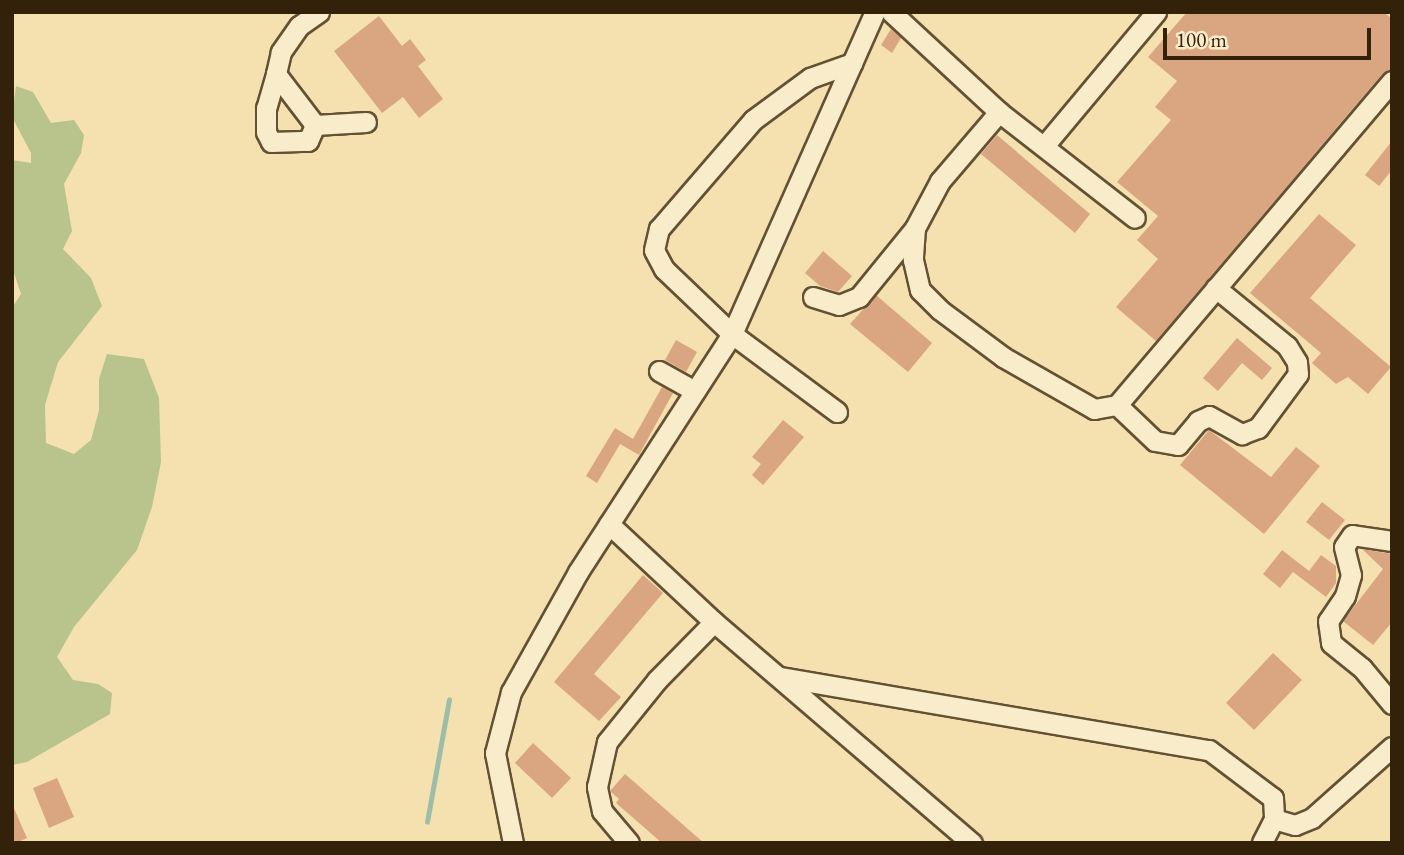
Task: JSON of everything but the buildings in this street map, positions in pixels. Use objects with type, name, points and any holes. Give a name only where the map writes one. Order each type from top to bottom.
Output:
[{"type":"street","points":[[315,125],[308,141],[271,142],[266,132],[266,108],[281,52],[299,26],[319,12]]},
{"type":"street","points":[[513,843],[495,753],[511,692],[609,523],[732,334],[875,12]]},
{"type":"street","points":[[891,12],[999,111],[1135,218]]},
{"type":"street","points":[[1044,146],[1156,12]]},
{"type":"street","points":[[837,412],[732,334],[664,269],[654,250],[659,229],[752,120],[810,78],[852,63]]},
{"type":"street","points":[[276,74],[315,125]]},
{"type":"street","points":[[915,228],[913,260],[920,290],[940,310],[1003,357],[1094,409],[1117,405],[1392,81]]},
{"type":"street","points":[[813,297],[839,305],[859,297],[915,228],[940,181],[999,111]]},
{"type":"street","points":[[315,125],[366,122]]},
{"type":"street","points":[[1117,405],[1156,441],[1178,445],[1198,421],[1209,416],[1242,434],[1258,428],[1298,374],[1297,362],[1287,346],[1216,288]]},
{"type":"street","points":[[659,371],[695,391]]},
{"type":"street","points":[[609,523],[714,622],[972,843]]},
{"type":"street","points":[[1392,541],[1352,535],[1344,547],[1351,575],[1345,596],[1328,621],[1331,643],[1362,667],[1392,704]]},
{"type":"street","points":[[629,843],[602,811],[597,787],[607,742],[657,680],[714,622]]},
{"type":"street","points":[[780,677],[1209,750],[1273,798],[1274,819],[1262,843]]},
{"type":"street","points":[[1274,819],[1295,825],[1312,818],[1392,747]]},
{"type":"green space","points":[[16,86],[33,92],[51,123],[74,120],[84,135],[81,153],[64,184],[72,231],[63,249],[91,278],[102,306],[58,362],[45,405],[46,443],[74,454],[91,440],[99,410],[99,379],[107,354],[144,359],[159,398],[161,462],[152,507],[137,550],[74,627],[57,657],[73,680],[98,684],[112,693],[110,714],[27,762],[12,765],[12,308],[21,294],[12,267],[12,160],[31,163],[31,153],[12,117]]},
{"type":"waterway","points":[[427,822],[449,700]]}]
